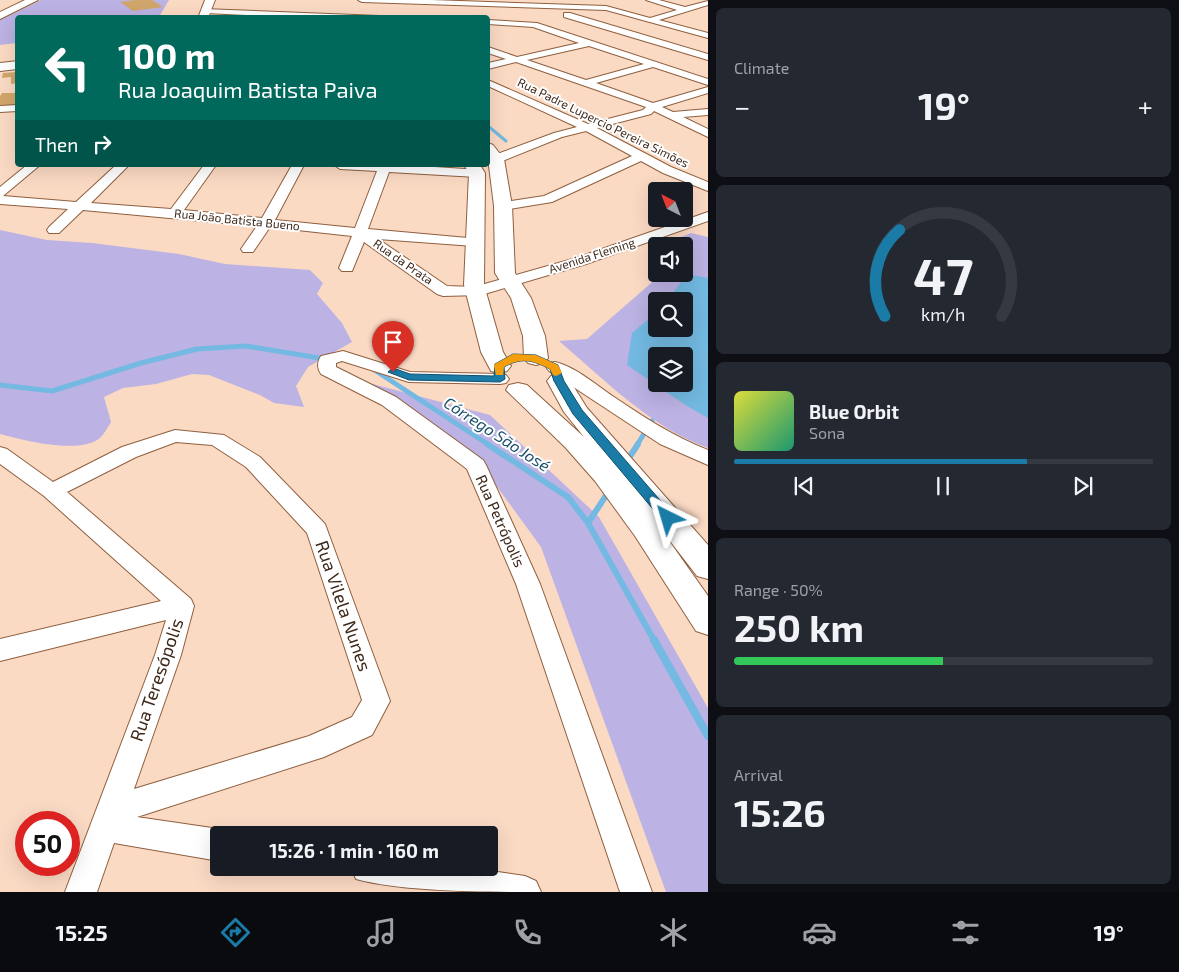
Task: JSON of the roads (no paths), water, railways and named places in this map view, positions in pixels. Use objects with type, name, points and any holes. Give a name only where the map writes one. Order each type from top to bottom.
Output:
[{"type":"main road","points":[[0,16],[33,0]]},
{"type":"main road","points":[[204,14],[210,0]]},
{"type":"main road","points":[[0,66],[15,65]]},
{"type":"main road","points":[[492,153],[502,206],[505,273],[520,298],[534,336],[550,369],[577,412],[708,568]]},
{"type":"main road","points":[[474,169],[475,292],[492,352],[506,378],[568,436],[604,475],[666,558],[708,622]]},
{"type":"main road","points":[[506,378],[513,357],[550,369]]},
{"type":"main road","points":[[506,378],[544,391],[550,369]]},
{"type":"street","points":[[362,0],[461,5],[567,14],[708,57]]},
{"type":"street","points":[[567,14],[614,0]]},
{"type":"street","points":[[650,0],[701,14]]},
{"type":"street","points":[[701,0],[708,2]]},
{"type":"street","points":[[650,20],[708,2]]},
{"type":"street","points":[[298,14],[310,5]]},
{"type":"street","points":[[506,33],[534,25],[552,12],[606,8],[708,36]]},
{"type":"street","points":[[204,14],[270,10],[282,15]]},
{"type":"street","points":[[291,15],[318,15]]},
{"type":"street","points":[[490,22],[534,25],[708,82]]},
{"type":"street","points":[[490,66],[638,36]]},
{"type":"street","points":[[490,51],[654,106],[708,134]]},
{"type":"street","points":[[586,83],[692,52]]},
{"type":"street","name":"Rua Padre Lupercio Pereira Simões","points":[[490,83],[586,127],[638,157],[708,187]]},
{"type":"street","points":[[492,153],[647,112],[654,106],[708,90]]},
{"type":"street","points":[[0,109],[15,108]]},
{"type":"street","points":[[672,115],[708,112]]},
{"type":"street","points":[[502,206],[547,199],[638,157]]},
{"type":"street","points":[[0,193],[32,167]]},
{"type":"street","points":[[54,230],[121,167]]},
{"type":"street","points":[[175,214],[209,167]]},
{"type":"street","points":[[248,250],[267,222],[297,167]]},
{"type":"street","points":[[347,268],[385,167]]},
{"type":"street","points":[[415,167],[474,169]]},
{"type":"street","name":"Rua João Batista Bueno","points":[[0,200],[267,222],[361,233],[474,242]]},
{"type":"street","name":"Avenida Fleming","points":[[693,222],[708,216]]},
{"type":"street","name":"Avenida Fleming","points":[[475,292],[512,282],[677,228]]},
{"type":"street","points":[[686,228],[708,232]]},
{"type":"street","name":"Rua da Prata","points":[[361,233],[444,291],[475,292]]},
{"type":"street","name":"Rua Petrópolis","points":[[506,378],[409,377],[343,356],[327,360],[327,370],[389,401],[476,465],[528,584],[636,892]]},
{"type":"street","points":[[550,369],[577,380],[647,428],[708,458]]},
{"type":"street","name":"Rua Vilela Nunes","points":[[52,491],[129,452],[175,436],[216,439],[253,462],[316,530],[376,700],[362,726],[314,748],[109,819]]},
{"type":"street","name":"Rua Teresópolis","points":[[0,454],[52,491],[182,606],[168,655],[81,892]]},
{"type":"street","points":[[0,650],[182,606]]},
{"type":"street","points":[[109,819],[210,843]]},
{"type":"street","points":[[420,876],[525,892]]},
{"type":"water","points":[[693,275],[708,278],[708,418],[667,392],[693,392],[693,347],[648,347],[648,379],[627,365],[632,333],[648,320],[648,337],[693,337],[693,292],[674,292],[681,282],[693,282]]},
{"type":"waterway","points":[[490,128],[506,141]]},
{"type":"waterway","name":"Córrego São José","points":[[0,385],[52,391],[141,363],[197,349],[246,346],[325,359]]},
{"type":"waterway","name":"Córrego São José","points":[[373,369],[489,445]]},
{"type":"waterway","points":[[637,445],[652,421]]},
{"type":"waterway","name":"Córrego São José","points":[[487,444],[568,497],[588,523]]},
{"type":"waterway","points":[[627,461],[638,444]]},
{"type":"waterway","points":[[588,523],[609,491]]},
{"type":"waterway","name":"Córrego São José","points":[[588,523],[655,642]]},
{"type":"waterway","name":"Córrego São José","points":[[654,640],[708,736]]}]
